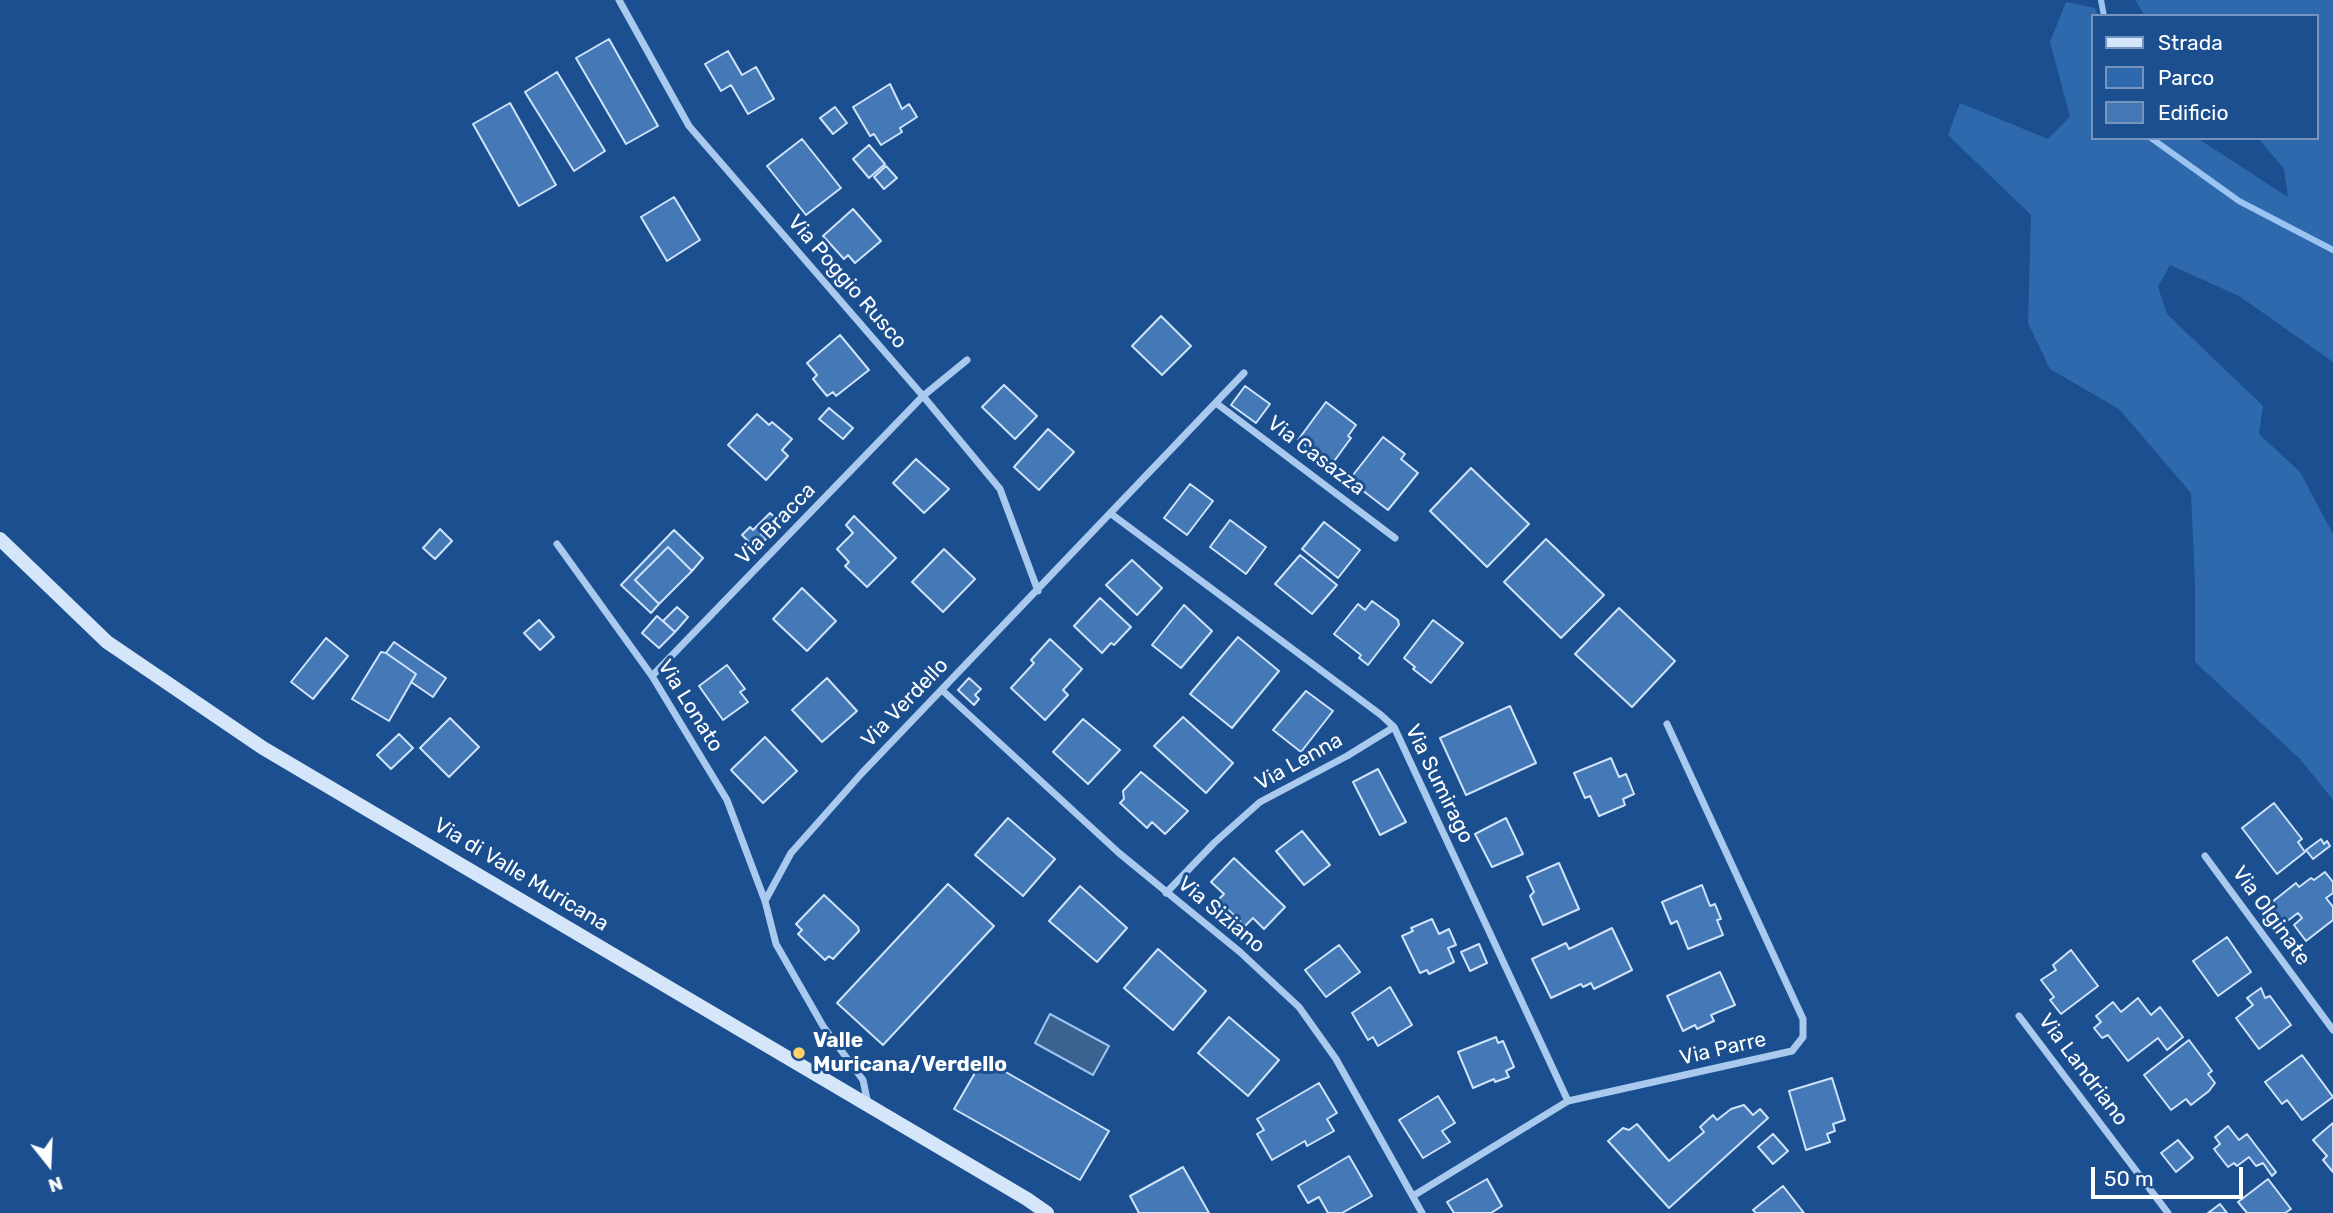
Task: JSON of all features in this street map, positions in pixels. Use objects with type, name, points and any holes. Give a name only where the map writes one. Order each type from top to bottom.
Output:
[{"type":"street","name":"Via Poggio Rusco","points":[[620,0],[689,126],[1000,489],[1038,591]]},
{"type":"street","name":"Via Bracca","points":[[652,676],[923,396],[967,360]]},
{"type":"street","name":"Via Verdello","points":[[765,901],[791,853],[862,773],[1244,373]]},
{"type":"street","name":"Via Casazza","points":[[1216,403],[1395,538]]},
{"type":"street","name":"Via Sumirago","points":[[1110,513],[1394,727],[1568,1101]]},
{"type":"street","name":"Via di Valle Muricana","points":[[0,539],[107,642],[263,748],[868,1104],[1047,1213]]},
{"type":"street","name":"Via Lonato","points":[[557,544],[652,676],[727,800],[765,901]]},
{"type":"street","name":"Via Siziano","points":[[942,690],[1119,853],[1240,952],[1299,1007],[1336,1059],[1422,1213]]},
{"type":"street","name":"Via Parre","points":[[1413,1196],[1568,1101],[1792,1051],[1804,1037],[1803,1019],[1667,724]]},
{"type":"street","name":"Via Lenna","points":[[1166,893],[1214,843],[1260,802],[1347,756],[1394,727]]},
{"type":"street","name":"Via Olginate","points":[[2205,856],[2333,1030]]},
{"type":"street","points":[[765,901],[776,944],[823,1026],[863,1080],[868,1104]]},
{"type":"street","name":"Via Landriano","points":[[2020,1016],[2168,1213]]},
{"type":"green space","points":[[2135,0],[2333,0],[2333,362],[2239,296],[2170,265],[2158,287],[2167,314],[2263,406],[2259,434],[2300,472],[2333,534],[2333,800],[2300,759],[2195,662],[2191,493],[2119,409],[2050,369],[2028,323],[2031,215],[1948,135],[1960,103],[2048,139],[2070,117],[2050,42],[2066,2],[2095,8],[2097,14],[2092,14],[2092,140],[2200,140],[2288,197],[2284,169],[2260,140],[2319,140],[2319,14],[2144,14]]},
{"type":"shaded area","points":[[1050,1014],[1109,1046],[1093,1075],[1035,1043]]},
{"type":"building","points":[[609,39],[658,126],[626,144],[576,58]]},
{"type":"building","points":[[728,51],[742,75],[756,67],[774,99],[748,114],[731,85],[721,91],[705,64]]},
{"type":"building","points":[[557,72],[605,151],[574,171],[525,92]]},
{"type":"building","points":[[890,84],[902,109],[909,104],[917,117],[900,128],[902,132],[881,145],[874,134],[870,136],[853,107]]},
{"type":"building","points":[[510,103],[556,185],[519,206],[473,124]]},
{"type":"building","points":[[835,107],[847,123],[833,134],[820,118]]},
{"type":"building","points":[[802,139],[841,188],[806,215],[767,166]]},
{"type":"building","points":[[869,145],[885,164],[869,178],[853,159]]},
{"type":"building","points":[[886,166],[897,178],[884,189],[874,177]]},
{"type":"building","points":[[674,197],[700,240],[667,261],[641,217]]},
{"type":"building","points":[[853,209],[881,241],[855,263],[848,255],[844,259],[823,236]]},
{"type":"building","points":[[1161,316],[1191,346],[1162,375],[1132,346]]},
{"type":"building","points":[[840,335],[869,370],[836,396],[833,392],[827,396],[813,379],[817,375],[807,363]]},
{"type":"building","points":[[1004,385],[1037,416],[1015,439],[982,407]]},
{"type":"building","points":[[1245,386],[1270,404],[1256,423],[1231,405]]},
{"type":"building","points":[[1326,402],[1356,425],[1348,436],[1351,438],[1332,464],[1298,440]]},
{"type":"building","points":[[829,408],[853,428],[843,439],[819,419]]},
{"type":"building","points":[[757,414],[769,425],[772,422],[792,439],[782,450],[788,456],[766,480],[728,445]]},
{"type":"building","points":[[1048,429],[1074,452],[1039,490],[1014,467]]},
{"type":"building","points":[[1383,437],[1405,454],[1401,459],[1418,473],[1388,510],[1349,480]]},
{"type":"building","points":[[916,459],[949,489],[924,513],[893,483]]},
{"type":"building","points":[[1471,468],[1529,524],[1487,567],[1430,511]]},
{"type":"building","points":[[1190,484],[1213,501],[1187,535],[1164,518]]},
{"type":"building","points":[[770,513],[776,518],[761,534],[766,539],[756,549],[742,535],[750,527],[753,530]]},
{"type":"building","points":[[854,516],[896,558],[867,587],[845,566],[849,562],[837,549],[853,533],[846,525]]},
{"type":"building","points":[[1230,520],[1266,547],[1246,574],[1210,547]]},
{"type":"building","points":[[1324,522],[1360,550],[1338,578],[1302,549]]},
{"type":"building","points":[[440,529],[452,541],[435,559],[423,548]]},
{"type":"building","points":[[674,530],[703,558],[692,571],[668,547],[635,580],[659,604],[651,613],[621,585]]},
{"type":"building","points":[[1546,539],[1604,595],[1561,638],[1504,582]]},
{"type":"building","points":[[668,547],[692,571],[659,604],[635,580]]},
{"type":"building","points":[[944,549],[975,579],[943,612],[912,582]]},
{"type":"building","points":[[1300,555],[1337,585],[1312,614],[1275,584]]},
{"type":"building","points":[[1132,560],[1162,588],[1137,615],[1106,585]]},
{"type":"building","points":[[802,588],[836,621],[807,651],[773,619]]},
{"type":"building","points":[[1100,598],[1131,627],[1102,653],[1074,626]]},
{"type":"building","points":[[1372,601],[1398,620],[1399,625],[1368,665],[1359,658],[1361,655],[1334,634],[1358,604],[1365,610]]},
{"type":"building","points":[[1184,605],[1212,631],[1181,668],[1152,645]]},
{"type":"building","points":[[677,607],[688,617],[675,632],[663,621]]},
{"type":"building","points":[[1619,608],[1675,661],[1632,707],[1575,654]]},
{"type":"building","points":[[657,616],[675,632],[659,648],[642,633]]},
{"type":"building","points":[[539,620],[554,637],[540,650],[524,633]]},
{"type":"building","points":[[1433,620],[1463,643],[1431,683],[1404,658]]},
{"type":"building","points":[[1238,637],[1279,671],[1232,728],[1190,694]]},
{"type":"building","points":[[326,638],[348,656],[313,699],[291,682]]},
{"type":"building","points":[[1050,639],[1082,669],[1063,690],[1068,695],[1045,720],[1011,688],[1034,663],[1031,660]]},
{"type":"building","points":[[394,642],[446,678],[433,697],[411,682],[416,674],[386,653]]},
{"type":"building","points":[[381,652],[416,674],[389,721],[352,699]]},
{"type":"building","points":[[727,665],[745,689],[740,692],[748,702],[723,720],[699,686]]},
{"type":"building","points":[[827,678],[857,711],[822,742],[792,710]]},
{"type":"building","points":[[969,678],[981,689],[975,695],[979,699],[974,705],[958,690]]},
{"type":"building","points":[[1306,691],[1333,711],[1301,752],[1273,730]]},
{"type":"building","points":[[1510,706],[1536,763],[1466,795],[1440,738]]},
{"type":"building","points":[[1183,717],[1233,763],[1206,793],[1154,746]]},
{"type":"building","points":[[450,718],[479,747],[449,777],[420,748]]},
{"type":"building","points":[[1083,719],[1120,750],[1088,784],[1053,752]]},
{"type":"building","points":[[399,734],[413,748],[391,769],[377,755]]},
{"type":"building","points":[[765,737],[797,771],[763,803],[731,770]]},
{"type":"building","points":[[1611,758],[1619,777],[1626,774],[1634,794],[1623,799],[1625,805],[1599,816],[1590,796],[1585,798],[1574,773]]},
{"type":"building","points":[[1378,769],[1406,822],[1380,835],[1353,782]]},
{"type":"building","points":[[1141,772],[1188,811],[1165,834],[1152,822],[1147,828],[1120,803],[1124,799],[1123,791]]},
{"type":"building","points":[[2274,803],[2302,839],[2298,842],[2305,852],[2277,874],[2242,828]]},
{"type":"building","points":[[1008,818],[1055,859],[1023,896],[975,855]]},
{"type":"building","points":[[1506,818],[1523,854],[1492,867],[1475,834]]},
{"type":"building","points":[[1302,831],[1330,865],[1304,885],[1276,851]]},
{"type":"building","points":[[2321,839],[2324,844],[2327,841],[2330,846],[2313,859],[2306,850]]},
{"type":"building","points":[[1234,858],[1285,907],[1264,929],[1253,918],[1245,926],[1218,900],[1224,894],[1211,882]]},
{"type":"building","points":[[1559,863],[1579,909],[1543,925],[1530,896],[1534,892],[1527,877]]},
{"type":"building","points":[[2325,872],[2333,882],[2333,893],[2326,898],[2333,907],[2333,920],[2306,941],[2294,925],[2302,918],[2298,913],[2282,925],[2267,906],[2296,883],[2299,887]]},
{"type":"building","points":[[948,884],[994,926],[883,1045],[837,1003]]},
{"type":"building","points":[[1702,885],[1710,906],[1715,904],[1723,935],[1688,949],[1677,921],[1671,924],[1662,902]]},
{"type":"building","points":[[1080,886],[1127,928],[1097,962],[1049,921]]},
{"type":"building","points":[[824,895],[859,931],[833,959],[829,956],[825,960],[798,934],[802,930],[796,924]]},
{"type":"building","points":[[1432,919],[1439,934],[1449,929],[1456,945],[1448,948],[1454,962],[1429,974],[1427,970],[1420,973],[1402,936],[1413,931],[1411,928]]},
{"type":"building","points":[[1612,928],[1632,970],[1594,989],[1591,983],[1583,987],[1581,984],[1551,998],[1532,959],[1566,943],[1569,949]]},
{"type":"building","points":[[2227,937],[2251,972],[2218,996],[2193,961]]},
{"type":"building","points":[[1479,944],[1487,963],[1470,971],[1461,952]]},
{"type":"building","points":[[1339,945],[1360,972],[1326,997],[1305,970]]},
{"type":"building","points":[[1158,949],[1206,991],[1173,1030],[1124,988]]},
{"type":"building","points":[[2071,950],[2098,986],[2061,1014],[2050,1000],[2054,997],[2041,980],[2056,970],[2053,965]]},
{"type":"building","points":[[1720,972],[1735,1005],[1711,1015],[1714,1021],[1697,1029],[1695,1025],[1683,1031],[1667,996]]},
{"type":"building","points":[[1390,987],[1412,1025],[1378,1046],[1373,1037],[1368,1040],[1352,1013]]},
{"type":"building","points":[[2261,988],[2265,998],[2270,996],[2291,1025],[2259,1049],[2236,1018],[2253,1005],[2247,998]]},
{"type":"building","points":[[2138,998],[2151,1015],[2160,1007],[2183,1037],[2167,1050],[2158,1038],[2128,1061],[2108,1035],[2102,1038],[2094,1028],[2101,1022],[2096,1016],[2113,1002],[2121,1012]]},
{"type":"building","points":[[1229,1017],[1279,1060],[1248,1096],[1198,1053]]},
{"type":"building","points":[[1496,1037],[1498,1043],[1503,1041],[1514,1067],[1506,1071],[1509,1077],[1495,1082],[1494,1079],[1473,1088],[1458,1052]]},
{"type":"building","points":[[2189,1040],[2212,1071],[2208,1074],[2215,1083],[2191,1105],[2186,1099],[2171,1110],[2144,1075]]},
{"type":"building","points":[[2302,1055],[2333,1097],[2302,1120],[2287,1100],[2282,1104],[2265,1082]]},
{"type":"building","points":[[983,1059],[1109,1131],[1080,1180],[954,1109]]},
{"type":"building","points":[[1832,1078],[1845,1120],[1833,1124],[1835,1131],[1827,1134],[1830,1142],[1806,1150],[1789,1091]]},
{"type":"building","points":[[1319,1083],[1337,1113],[1327,1119],[1334,1131],[1307,1146],[1305,1141],[1272,1160],[1257,1134],[1264,1130],[1257,1119]]},
{"type":"building","points":[[1438,1096],[1455,1123],[1442,1131],[1450,1142],[1423,1158],[1399,1120]]},
{"type":"building","points":[[1744,1105],[1753,1115],[1760,1109],[1768,1118],[1669,1208],[1608,1141],[1623,1128],[1629,1130],[1637,1124],[1669,1161],[1704,1132],[1700,1127],[1713,1115],[1717,1120],[1731,1109]]},
{"type":"building","points":[[2333,1123],[2333,1172],[2323,1160],[2327,1156],[2313,1140]]},
{"type":"building","points":[[2228,1126],[2239,1140],[2247,1134],[2276,1172],[2272,1176],[2263,1163],[2256,1166],[2249,1157],[2237,1166],[2234,1163],[2228,1167],[2214,1149],[2220,1144],[2215,1137]]},
{"type":"building","points":[[1773,1134],[1788,1151],[1773,1164],[1758,1147]]},
{"type":"building","points":[[2178,1140],[2193,1158],[2176,1172],[2161,1153]]},
{"type":"building","points":[[1349,1156],[1372,1196],[1342,1213],[1328,1213],[1319,1197],[1308,1203],[1298,1186]]},
{"type":"building","points":[[1183,1167],[1209,1213],[1139,1213],[1130,1196]]},
{"type":"building","points":[[1487,1179],[1502,1206],[1491,1213],[1454,1213],[1447,1202]]},
{"type":"building","points":[[2268,1179],[2291,1209],[2285,1213],[2247,1213],[2238,1202]]},
{"type":"building","points":[[1783,1186],[1804,1213],[1756,1213],[1753,1210]]},
{"type":"building","points":[[2220,1204],[2227,1213],[2208,1213]]},
{"type":"waterway","points":[[2101,0],[2104,14]]},
{"type":"waterway","points":[[2154,140],[2239,201],[2333,250]]},
{"type":"place","name":"Valle Muricana/Verdello","points":[[799,1053]]}]
